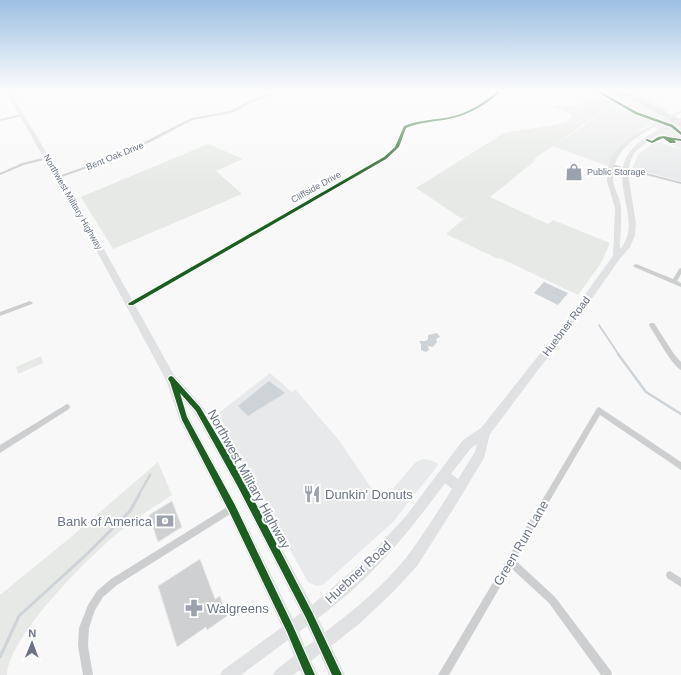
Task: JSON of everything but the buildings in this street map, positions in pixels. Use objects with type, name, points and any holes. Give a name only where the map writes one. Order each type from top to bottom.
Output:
[{"type":"main road","name":"Northwest Military Highway","points":[[26,122],[131,304],[172,379],[184,418],[232,508],[290,629],[310,675]]},
{"type":"main road","points":[[617,257],[615,244],[618,232],[618,206],[610,181],[612,165],[616,153],[621,147],[662,122]]},
{"type":"main road","name":"Huebner Road","points":[[228,675],[328,602],[374,561],[405,527],[466,444],[485,432],[599,283],[617,257],[627,247],[631,233],[631,218],[630,204],[624,184],[625,170],[633,150],[641,143],[678,122]]},
{"type":"main road","points":[[618,215],[631,218]]},
{"type":"main road","name":"Northwest Military Highway","points":[[172,379],[198,409],[252,504],[309,615],[337,675]]},
{"type":"main road","name":"Huebner Road","points":[[281,675],[354,619],[388,587],[412,561],[480,454],[485,432]]},
{"type":"main road","points":[[443,475],[460,487]]},
{"type":"street","name":"Bent Oak Drive","points":[[58,177],[126,153],[187,122]]},
{"type":"street","name":"Cliffside Drive","points":[[131,304],[385,158],[397,147],[405,127],[420,122]]},
{"type":"street","points":[[0,174],[23,164],[47,158]]},
{"type":"street","points":[[612,165],[625,170],[681,183]]},
{"type":"street","points":[[636,266],[681,285]]},
{"type":"street","points":[[674,282],[681,270]]},
{"type":"street","points":[[0,314],[30,303]]},
{"type":"street","points":[[652,325],[681,367]]},
{"type":"street","points":[[0,449],[67,407]]},
{"type":"street","name":"Green Run Lane","points":[[443,675],[599,410],[681,466]]},
{"type":"street","points":[[88,675],[83,646],[84,628],[91,608],[100,594],[114,582],[232,508]]},
{"type":"street","points":[[510,561],[552,600],[607,675]]},
{"type":"street","points":[[670,574],[681,582]]},
{"type":"shaded area","points":[[567,122],[587,122],[534,159],[536,160],[490,197],[548,224],[553,220],[610,243],[601,263],[578,295],[446,234],[469,214],[462,219],[416,188],[504,133],[566,123]]},
{"type":"shaded area","points":[[590,122],[646,122],[651,124],[621,143],[613,153],[608,166],[552,146]]},
{"type":"shaded area","points":[[646,122],[681,122],[681,149],[656,137],[663,133]]},
{"type":"shaded area","points":[[655,141],[681,149],[681,181],[632,169],[638,155]]},
{"type":"shaded area","points":[[208,144],[243,159],[216,171],[242,194],[113,249],[81,197]]},
{"type":"shaded area","points":[[544,282],[568,293],[558,305],[534,293]]},
{"type":"shaded area","points":[[437,333],[440,337],[436,339],[437,342],[433,347],[428,346],[429,350],[426,352],[421,350],[421,344],[419,341],[426,341],[428,339],[428,335]]},
{"type":"shaded area","points":[[41,356],[43,363],[18,374],[16,367]]},
{"type":"shaded area","points":[[270,373],[292,392],[295,389],[338,439],[381,502],[416,462],[423,459],[439,464],[393,522],[324,584],[317,586],[308,582],[216,415]]},
{"type":"shaded area","points":[[269,381],[285,393],[248,416],[238,406]]},
{"type":"shaded area","points":[[158,462],[172,495],[124,528],[74,575],[54,596],[21,639],[11,658],[7,675],[0,675],[0,595],[71,537]]},
{"type":"waterway","points":[[677,122],[681,124]]},
{"type":"waterway","points":[[599,325],[619,355]]},
{"type":"waterway","points":[[618,354],[646,392],[681,414]]},
{"type":"waterway","points":[[138,496],[150,475]]},
{"type":"waterway","points":[[0,657],[19,616],[87,554],[130,511],[139,495]]},
{"type":"cycle path","points":[[131,304],[385,158],[397,147],[405,127],[424,122]]},
{"type":"cycle path","points":[[660,122],[672,126],[681,134]]},
{"type":"cycle path","points":[[647,140],[652,142],[664,137],[671,142],[666,138],[674,142],[669,138],[681,140]]},
{"type":"cycle path","points":[[171,379],[198,409],[240,482],[309,615],[337,675]]},
{"type":"cycle path","points":[[173,383],[184,418],[232,508],[290,629],[310,675]]},
{"type":"place","name":"Public Storage","points":[[574,172]]},
{"type":"place","name":"Dunkin' Donuts","points":[[312,494]]},
{"type":"place","name":"Bank of America","points":[[165,521]]},
{"type":"place","name":"Walgreens","points":[[194,608]]}]
